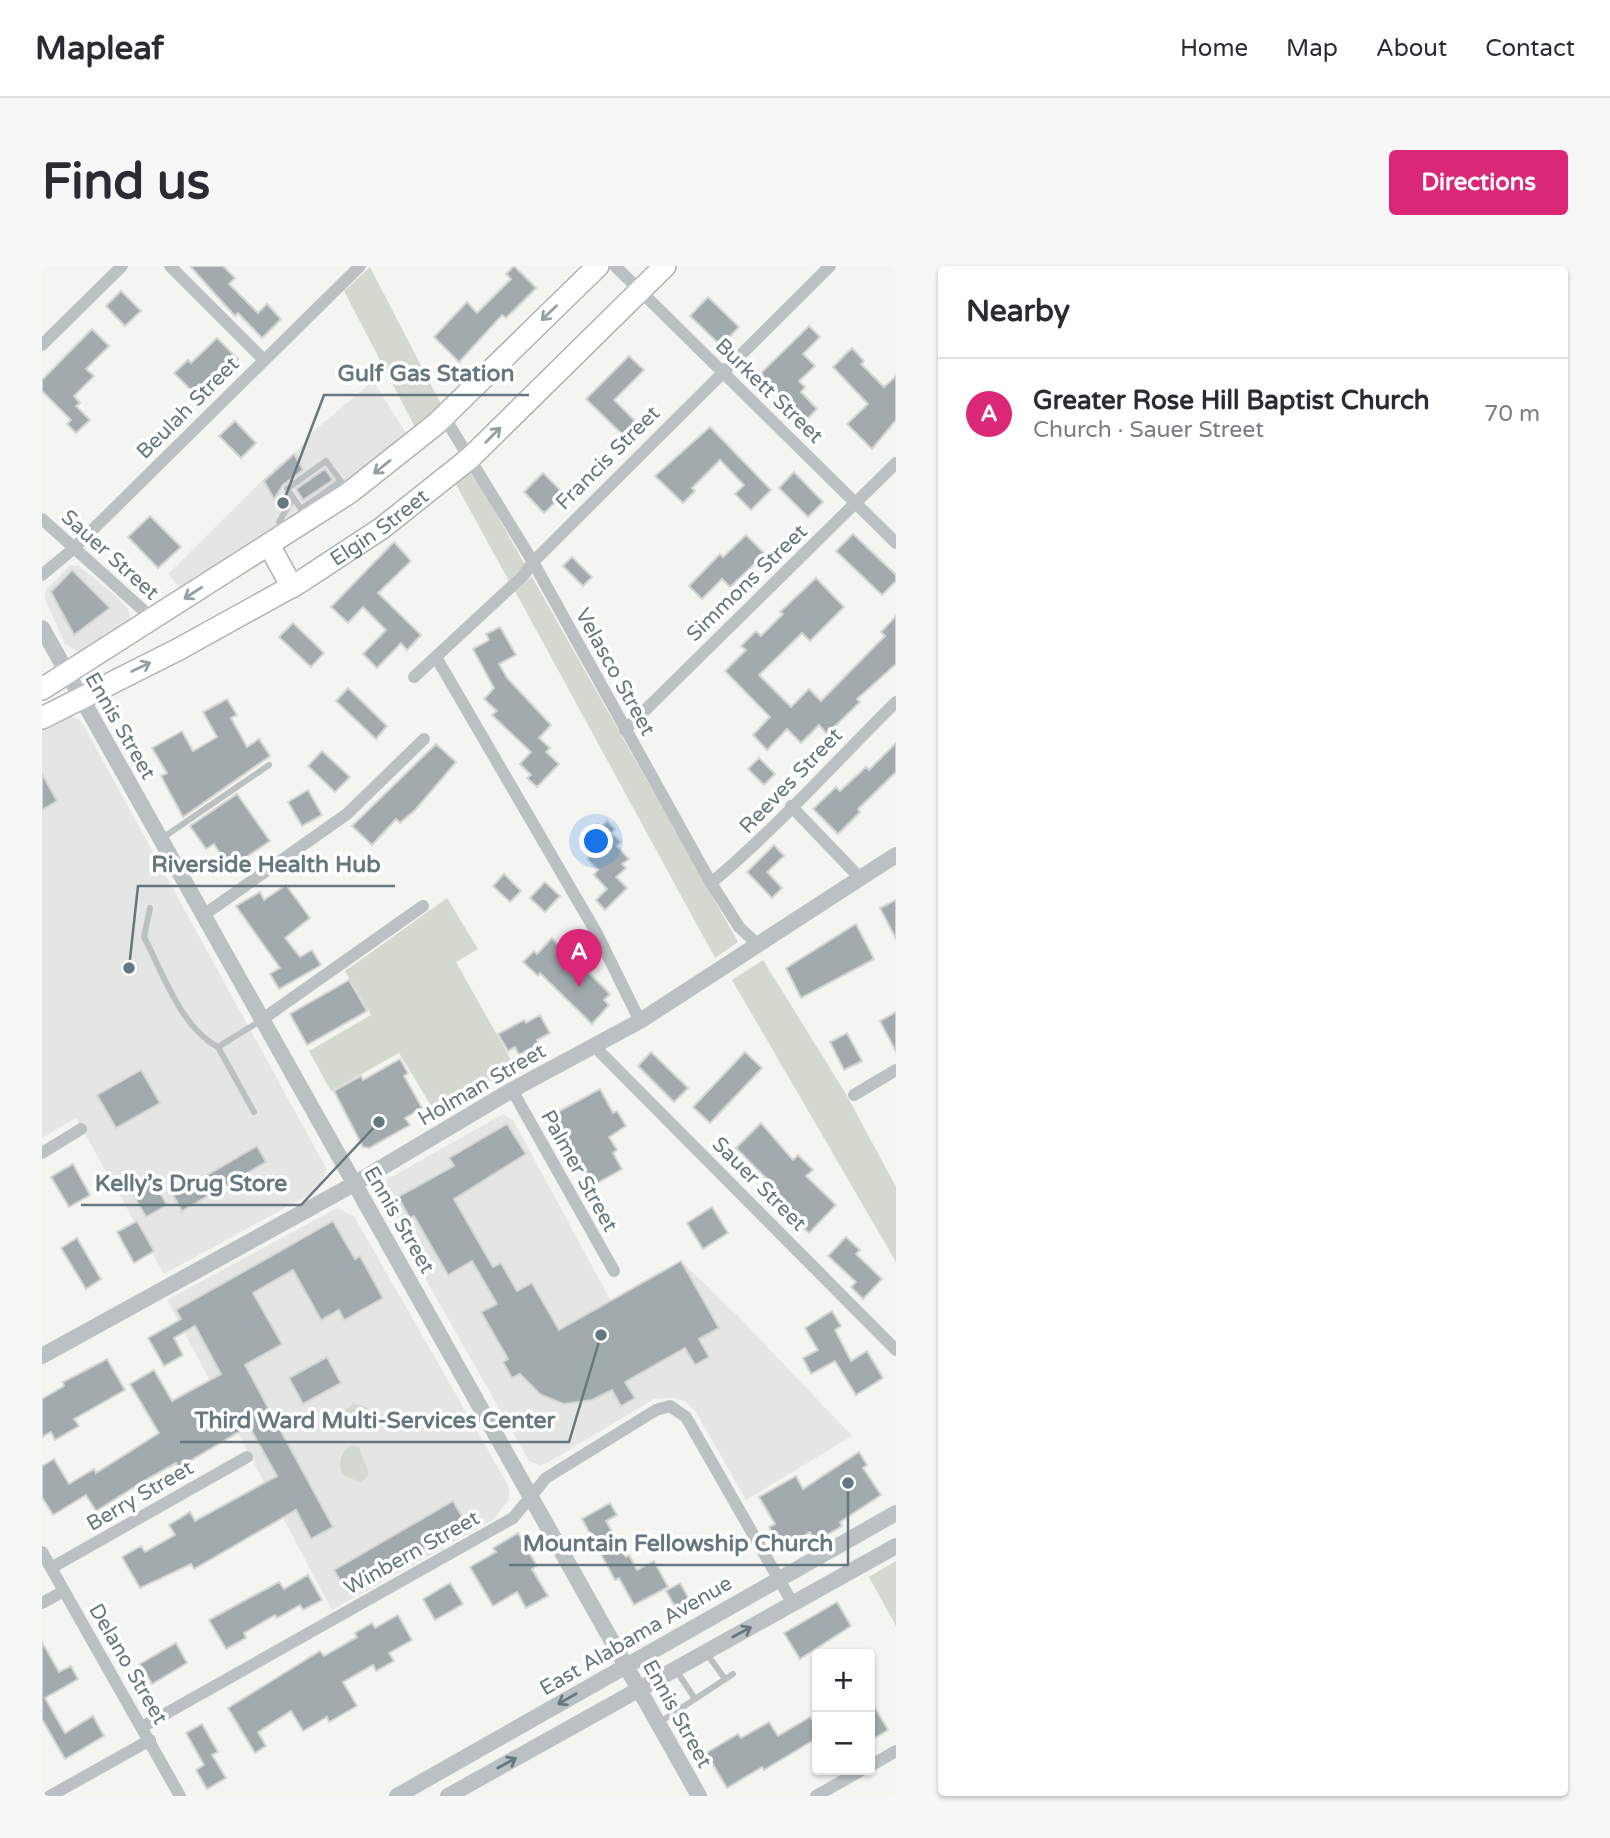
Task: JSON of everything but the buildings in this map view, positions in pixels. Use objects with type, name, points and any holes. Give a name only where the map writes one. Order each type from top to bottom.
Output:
[{"type":"main road","points":[[42,689],[278,540],[443,415],[598,266]]},
{"type":"main road","name":"Elgin Street","points":[[42,718],[79,697],[179,649],[292,587],[382,528],[470,458],[665,266]]},
{"type":"main road","points":[[278,540],[292,587]]},
{"type":"street","points":[[42,345],[122,266]]},
{"type":"street","points":[[170,266],[264,360]]},
{"type":"street","name":"Beulah Street","points":[[42,575],[73,549],[360,266]]},
{"type":"street","name":"Burkett Street","points":[[615,266],[896,543]]},
{"type":"street","name":"Francis Street","points":[[414,677],[523,576],[533,562],[720,371],[830,266]]},
{"type":"street","name":"Velasco Street","points":[[443,415],[533,562],[711,883],[739,927],[757,944]]},
{"type":"street","name":"Simmons Street","points":[[625,730],[896,463]]},
{"type":"street","name":"Sauer Street","points":[[42,519],[153,619]]},
{"type":"street","name":"Ennis Street","points":[[42,628],[205,914],[260,1021],[310,1102],[529,1498],[699,1796]]},
{"type":"street","points":[[436,657],[596,932],[640,1021]]},
{"type":"street","name":"Reeves Street","points":[[711,883],[748,852],[896,702]]},
{"type":"street","points":[[205,914],[347,814],[424,739]]},
{"type":"street","points":[[791,806],[860,878]]},
{"type":"street","name":"Holman Street","points":[[42,1356],[354,1184],[512,1090],[640,1021],[896,855]]},
{"type":"street","points":[[260,1021],[423,906]]},
{"type":"street","name":"Sauer Street","points":[[594,1046],[896,1350]]},
{"type":"street","points":[[854,1095],[896,1070]]},
{"type":"street","name":"Palmer Street","points":[[512,1090],[614,1271]]},
{"type":"street","points":[[42,1153],[81,1129]]},
{"type":"street","name":"Winbern Street","points":[[142,1727],[513,1518],[546,1478],[656,1410],[670,1406],[686,1417],[779,1579]]},
{"type":"street","name":"Berry Street","points":[[51,1568],[247,1457]]},
{"type":"street","name":"East Alabama Avenue","points":[[397,1796],[896,1513]]},
{"type":"street","points":[[448,1796],[896,1546]]},
{"type":"street","name":"Delano Street","points":[[42,1552],[180,1796]]},
{"type":"street","points":[[779,1579],[793,1604]]},
{"type":"street","points":[[42,1603],[64,1591]]},
{"type":"street","points":[[50,1796],[150,1740]]},
{"type":"street","points":[[875,1763],[896,1751]]},
{"type":"street","points":[[816,1796],[853,1775]]},
{"type":"lane","points":[[326,461],[345,487],[301,509],[286,489],[326,461]]},
{"type":"lane","points":[[278,540],[279,522],[293,498]]},
{"type":"lane","points":[[161,839],[269,765]]},
{"type":"lane","points":[[150,908],[143,930],[144,937],[190,1022],[202,1039],[218,1047],[254,1112]]},
{"type":"lane","points":[[218,1047],[260,1021]]},
{"type":"lane","points":[[706,1652],[725,1679]]},
{"type":"lane","points":[[675,1669],[695,1699]]},
{"type":"lane","points":[[658,1723],[733,1674]]},
{"type":"shaded area","points":[[370,267],[443,408],[417,431],[344,291]]},
{"type":"shaded area","points":[[373,381],[408,436],[349,485],[183,592],[168,574],[278,465],[294,454],[316,429]]},
{"type":"shaded area","points":[[471,469],[525,565],[509,581],[454,481]]},
{"type":"shaded area","points":[[70,565],[79,566],[116,596],[128,609],[131,620],[79,653],[65,644],[45,599],[46,590]]},
{"type":"shaded area","points":[[532,577],[738,942],[715,958],[515,591]]},
{"type":"shaded area","points":[[69,715],[80,720],[85,728],[326,1168],[322,1185],[312,1193],[164,1274],[76,1118],[42,1138],[42,728]]},
{"type":"shaded area","points":[[447,898],[478,949],[456,962],[515,1067],[435,1112],[399,1053],[331,1091],[309,1051],[371,1015],[345,971]]},
{"type":"shaded area","points":[[763,960],[846,1094],[896,1187],[896,1262],[732,980]]},
{"type":"shaded area","points":[[503,1114],[513,1120],[611,1301],[681,1261],[741,1319],[852,1436],[746,1500],[696,1412],[686,1402],[675,1398],[654,1399],[547,1463],[540,1465],[529,1461],[379,1197],[379,1190],[388,1179]]},
{"type":"shaded area","points":[[337,1208],[354,1216],[509,1487],[509,1499],[493,1520],[332,1610],[167,1300]]},
{"type":"shaded area","points":[[353,1403],[368,1408],[372,1419],[360,1428],[346,1432],[341,1425],[343,1413]]},
{"type":"shaded area","points":[[352,1445],[360,1448],[367,1468],[368,1475],[361,1483],[342,1474],[341,1470],[343,1453]]},
{"type":"shaded area","points":[[896,1561],[896,1626],[869,1577]]},
{"type":"place","name":"Gulf Gas Station","points":[[283,503]]},
{"type":"place","name":"Riverside Health Hub","points":[[129,968]]},
{"type":"place","name":"Greater Rose Hill Baptist Church","points":[[579,987]]},
{"type":"place","name":"Kelly’s Drug Store","points":[[379,1122]]},
{"type":"place","name":"Third Ward Multi-Services Center","points":[[601,1335]]},
{"type":"place","name":"Mountain Fellowship Church","points":[[848,1483]]}]
